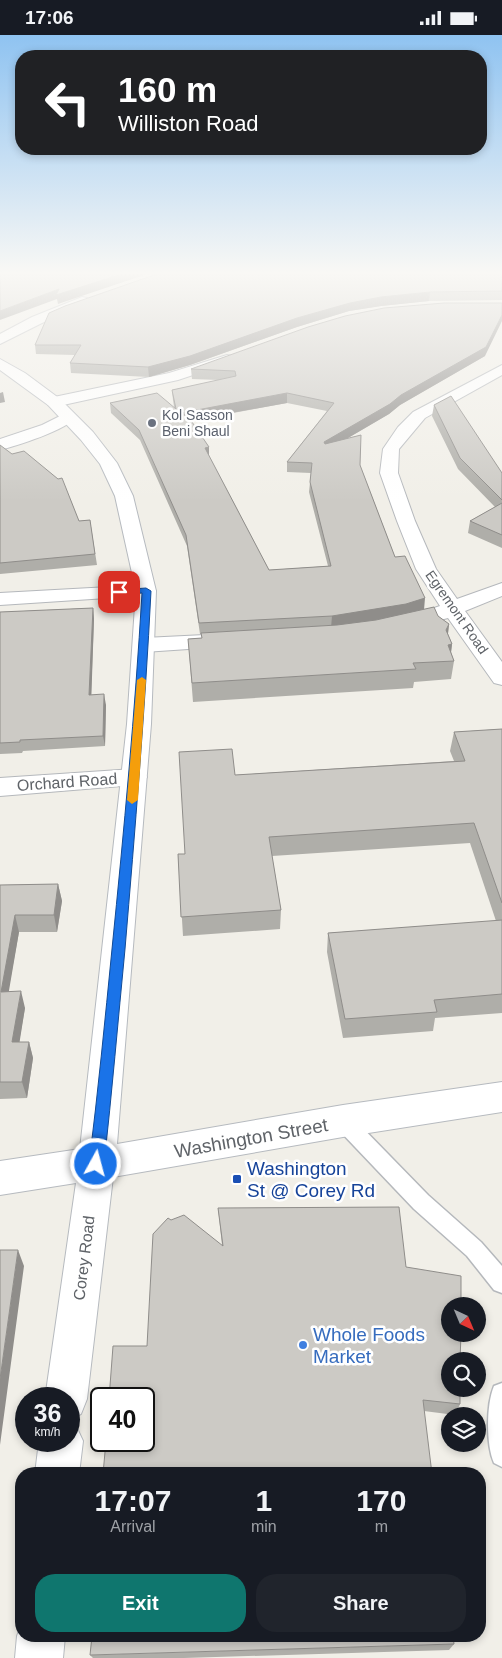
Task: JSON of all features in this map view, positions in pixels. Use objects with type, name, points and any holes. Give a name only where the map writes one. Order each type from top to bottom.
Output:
[{"type":"street","points":[[0,445],[48,427],[61,410],[173,377],[242,353]]},
{"type":"street","name":"Corey Road","points":[[0,363],[20,376],[61,410],[98,449],[117,479],[129,514],[146,591],[134,777],[103,1112],[68,1387]]},
{"type":"street","name":"Egremont Road","points":[[502,369],[419,415],[385,454],[389,473],[417,556],[502,678]]},
{"type":"street","points":[[415,621],[453,610],[502,589]]},
{"type":"street","points":[[0,599],[146,591]]},
{"type":"street","points":[[144,645],[242,640]]},
{"type":"street","name":"Orchard Road","points":[[0,787],[134,777]]},
{"type":"street","name":"Washington Street","points":[[0,1178],[181,1151],[342,1121],[502,1097]]},
{"type":"street","points":[[58,1467],[60,1452]]},
{"type":"street","points":[[39,1658],[40,1642]]},
{"type":"lane","points":[[342,1121],[421,1202],[474,1249],[502,1281]]},
{"type":"lane","points":[[502,1394],[500,1416],[502,1455]]},
{"type":"building","points":[[78,350],[208,350],[148,367],[70,363]]},
{"type":"building","points":[[245,350],[481,350],[401,395],[390,404],[324,442],[325,444],[361,435],[360,465],[395,557],[405,556],[425,598],[406,604],[332,616],[199,623],[186,535],[139,430],[110,403],[157,393],[176,409],[172,390],[236,376],[235,371],[191,369]],"holes":[[[287,393],[334,403],[287,462],[312,463],[310,482],[331,566],[269,570],[205,448],[209,447],[192,422],[181,413]]]},
{"type":"building","points":[[451,396],[502,473],[502,500],[460,458],[434,405]]},
{"type":"building","points":[[0,445],[12,454],[24,451],[58,479],[62,478],[79,521],[90,520],[95,554],[0,563]]},
{"type":"building","points":[[502,503],[502,535],[470,521]]},
{"type":"building","points":[[434,607],[438,616],[449,624],[446,630],[452,644],[448,645],[454,661],[413,663],[416,669],[192,683],[188,639],[202,638],[201,633],[337,625],[376,620]]},
{"type":"building","points":[[93,608],[89,695],[104,694],[103,736],[20,740],[20,742],[0,743],[0,612]]},
{"type":"building","points":[[502,729],[502,903],[474,823],[269,837],[281,910],[181,917],[178,854],[185,854],[179,752],[232,749],[235,775],[465,761],[454,732]]},
{"type":"building","points":[[58,884],[54,915],[15,915],[1,992],[21,991],[12,1042],[29,1042],[22,1082],[0,1082],[0,885]]},
{"type":"building","points":[[502,920],[502,994],[434,1000],[437,1012],[345,1019],[328,933]]},
{"type":"building","name":"Whole Foods Market","points":[[399,1207],[406,1267],[461,1276],[461,1297],[441,1297],[441,1343],[461,1343],[460,1352],[441,1352],[441,1397],[460,1397],[460,1404],[423,1400],[431,1467],[104,1467],[105,1452],[155,1452],[155,1387],[110,1387],[113,1346],[147,1346],[153,1234],[168,1218],[171,1220],[184,1215],[223,1246],[218,1208]]},
{"type":"building","points":[[0,1250],[18,1250],[0,1379]]},
{"type":"building","points":[[91,1642],[454,1642],[454,1644],[90,1655]]},
{"type":"slow traffic","points":[[132,800],[142,680]]},
{"type":"place","name":"Kol Sasson Beni Shaul","points":[[152,423]]},
{"type":"place","name":"Washington St @ Corey Rd","points":[[237,1179]]},
{"type":"place","name":"Whole Foods Market","points":[[303,1345]]},
{"type":"route","points":[[96,1164],[103,1112],[132,805],[144,645],[146,591],[119,592]]}]
